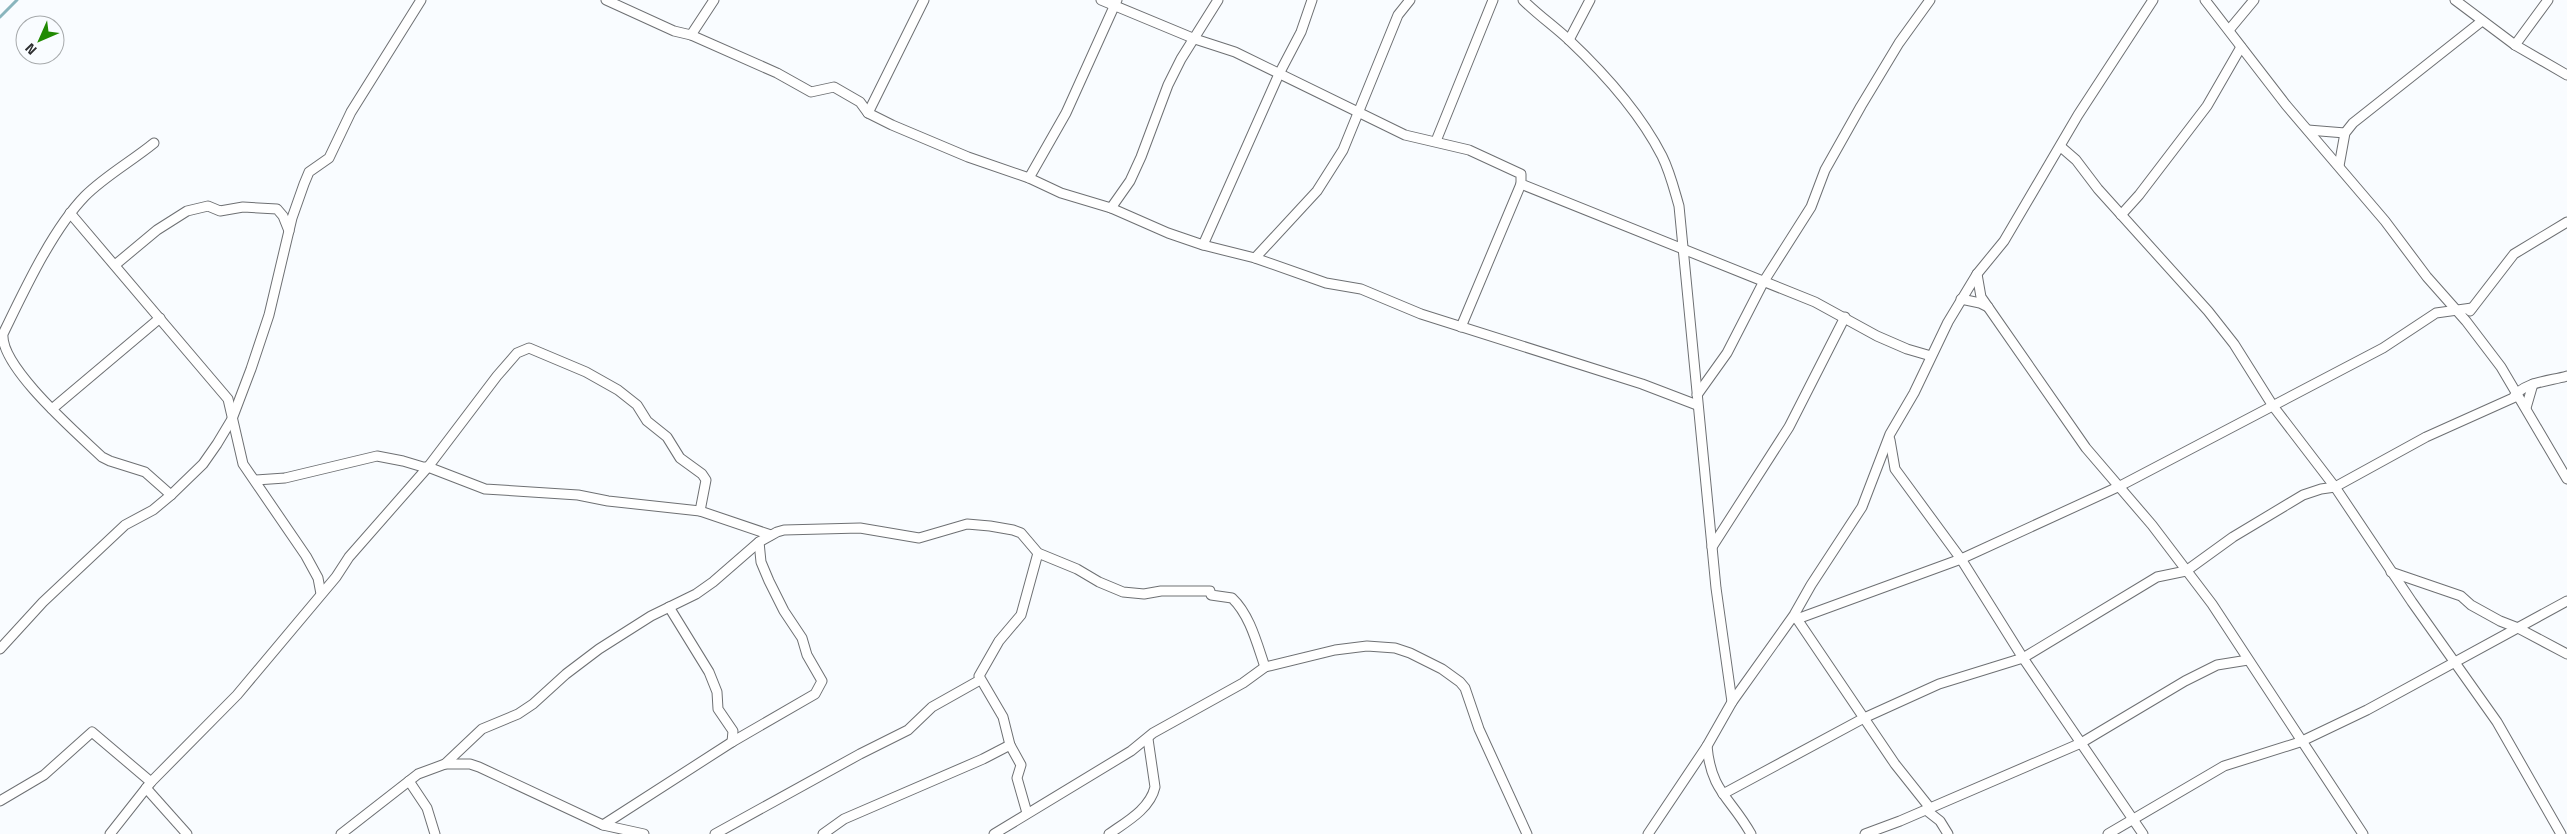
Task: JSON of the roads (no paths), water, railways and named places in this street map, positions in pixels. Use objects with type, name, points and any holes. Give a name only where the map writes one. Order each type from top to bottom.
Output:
[{"type":"street","points":[[0,649],[43,602],[118,531],[171,495],[203,464],[232,419],[269,315],[289,231],[309,172],[329,158],[352,112],[421,0]]},
{"type":"street","points":[[691,35],[714,0]]},
{"type":"street","points":[[868,113],[924,0]]},
{"type":"street","points":[[1101,0],[1116,3],[1195,40],[1235,52],[1405,135],[1469,150],[1510,167],[1521,174],[1521,184],[1461,327]]},
{"type":"street","points":[[1111,208],[1130,181],[1168,85],[1218,0]]},
{"type":"street","points":[[1203,245],[1279,74],[1301,32],[1312,0]]},
{"type":"street","points":[[1255,258],[1317,190],[1343,150],[1398,15],[1410,0]]},
{"type":"street","points":[[1436,141],[1493,0]]},
{"type":"street","points":[[1523,0],[1569,40],[1631,109],[1662,156],[1678,206],[1712,547],[1724,656],[1732,702]]},
{"type":"street","points":[[1569,40],[1590,0]]},
{"type":"street","points":[[1697,395],[1727,353],[1764,282],[1811,207],[1824,170],[1861,106],[1899,43],[1930,0]]},
{"type":"street","points":[[1648,834],[1708,746],[1732,702],[1796,617],[1811,585],[1862,507],[1890,434],[1914,393],[1961,299],[1977,274],[2004,241],[2108,67],[2153,0]]},
{"type":"street","points":[[2204,0],[2444,298],[2466,321],[2516,392],[2567,479]]},
{"type":"street","points":[[2229,30],[2254,0]]},
{"type":"street","points":[[2456,0],[2515,45],[2567,76]]},
{"type":"street","points":[[2515,45],[2548,0]]},
{"type":"street","points":[[610,1],[674,32],[691,35],[777,73],[810,92],[834,87],[860,102],[868,113],[892,125],[968,157],[1029,178],[1060,194],[1111,208],[1168,233],[1203,245],[1255,258],[1326,283],[1361,289],[1421,314],[1642,384],[1697,405]]},
{"type":"street","points":[[1029,178],[1066,112],[1116,3]]},
{"type":"street","points":[[2339,166],[2345,133],[2353,123],[2482,21]]},
{"type":"street","points":[[2121,215],[2170,156],[2207,106],[2241,47]]},
{"type":"street","points":[[2308,130],[2345,133]]},
{"type":"street","points":[[154,143],[99,184],[70,213],[24,291],[3,334],[2,342],[14,367],[52,409],[102,457],[145,472],[171,495]]},
{"type":"street","points":[[2061,147],[2076,160],[2121,215],[2208,311],[2234,344],[2274,406],[2335,487],[2391,571],[2497,722],[2562,834]]},
{"type":"street","points":[[1521,184],[1815,302],[1907,350],[1932,356]]},
{"type":"street","points":[[115,265],[172,220],[187,211],[204,207],[220,211],[243,207],[277,209],[283,216],[289,231]]},
{"type":"street","points":[[70,213],[228,399],[243,464],[256,480],[306,556],[318,578],[321,594]]},
{"type":"street","points":[[2466,321],[2472,308],[2514,254],[2567,222]]},
{"type":"street","points":[[1977,274],[1981,297],[2086,448],[2120,486],[2212,604],[2300,742],[2363,834]]},
{"type":"street","points":[[2436,313],[2444,298]]},
{"type":"street","points":[[1961,299],[1980,303],[1990,309]]},
{"type":"street","points":[[1796,617],[1961,559],[2120,486],[2383,348],[2436,313],[2472,308]]},
{"type":"street","points":[[1712,547],[1789,427],[1846,317]]},
{"type":"street","points":[[52,409],[160,318]]},
{"type":"street","points":[[110,834],[148,785],[237,695],[321,594],[349,557],[428,466],[496,376],[517,353],[529,348],[586,372],[629,398],[647,421],[667,437],[680,458],[702,474],[706,480],[700,511]]},
{"type":"street","points":[[1723,794],[1864,718],[1940,684],[2023,658],[2157,577],[2186,571],[2234,537],[2303,495],[2321,488],[2335,487],[2426,437],[2513,398],[2516,392],[2533,384],[2567,376]]},
{"type":"street","points":[[2526,408],[2533,384]]},
{"type":"street","points":[[1890,434],[1894,469],[1961,559],[2023,658],[2142,834]]},
{"type":"street","points":[[256,480],[286,478],[377,456],[403,461],[422,468],[428,466],[485,489],[578,495],[608,501],[700,511],[771,535]]},
{"type":"street","points":[[445,764],[482,729],[518,714],[533,704],[566,674],[599,649],[713,582],[759,542],[784,530],[848,528],[919,538],[956,526],[979,524],[1013,530],[1020,534],[1038,554],[1077,569],[1099,582],[1122,592],[1144,594],[1161,591],[1210,591],[1211,595],[1232,598],[1252,631],[1265,667]]},
{"type":"street","points":[[603,825],[732,742],[816,694],[821,685],[822,681],[808,655],[802,638],[784,611],[769,581],[761,562],[759,542]]},
{"type":"street","points":[[1028,813],[1017,778],[1021,765],[1010,745],[1003,717],[980,680],[979,672],[1021,615],[1038,554]]},
{"type":"street","points":[[2391,571],[2461,596],[2478,609],[2567,654]]},
{"type":"street","points":[[2108,834],[2224,766],[2300,742],[2367,710],[2567,601]]},
{"type":"street","points":[[670,607],[709,672],[717,692],[718,709],[733,732],[734,738],[732,742]]},
{"type":"street","points":[[1796,617],[1864,718],[1928,809],[1940,821],[1948,834]]},
{"type":"street","points":[[994,834],[1148,739],[1153,733],[1243,683],[1265,667],[1335,650],[1366,646],[1395,648],[1410,653],[1448,673],[1460,682],[1465,688],[1479,729],[1527,834]]},
{"type":"street","points":[[1864,834],[1928,809],[2082,743],[2217,665],[2248,660]]},
{"type":"street","points":[[715,834],[860,754],[908,730],[932,707],[980,680]]},
{"type":"street","points":[[0,801],[44,775],[92,732],[148,785],[187,834]]},
{"type":"street","points":[[1109,834],[1141,810],[1154,793],[1155,787],[1148,739]]},
{"type":"street","points":[[823,834],[844,819],[983,760],[1010,745]]},
{"type":"street","points":[[1708,746],[1709,765],[1713,780],[1751,834]]},
{"type":"street","points":[[342,834],[424,771],[445,764],[470,764],[603,825],[644,834]]},
{"type":"street","points":[[409,781],[427,808],[434,834]]},
{"type":"street","points":[[1940,821],[1942,803]]},
{"type":"waterway","points":[[0,17],[17,0]]}]
